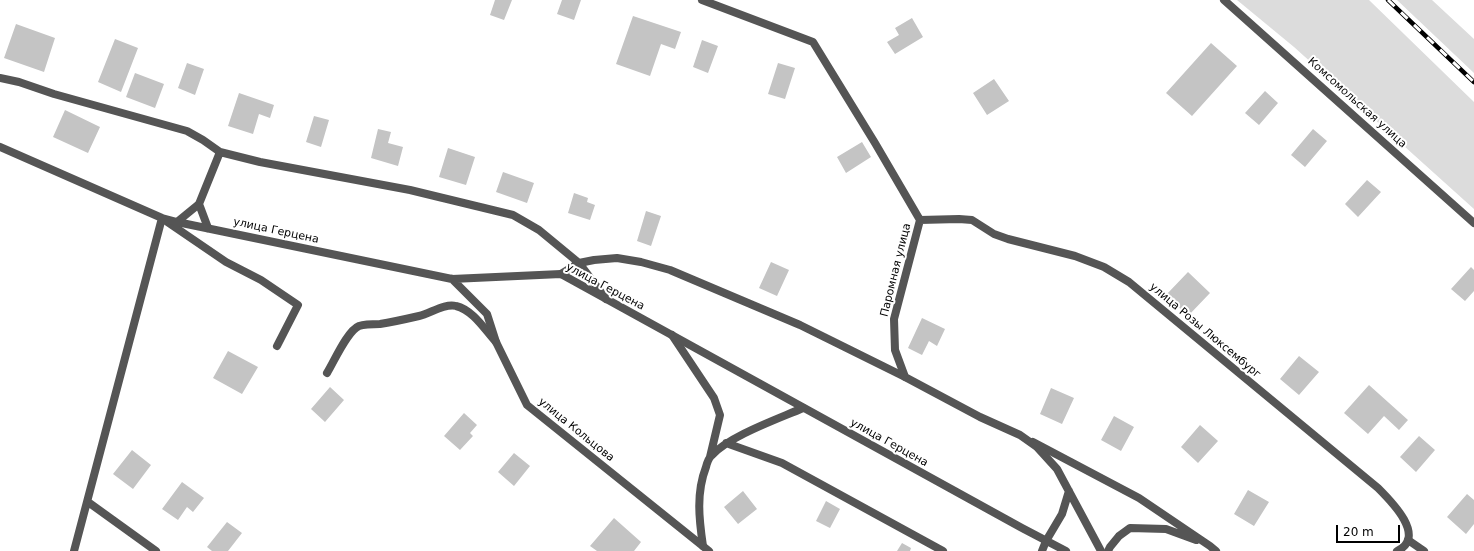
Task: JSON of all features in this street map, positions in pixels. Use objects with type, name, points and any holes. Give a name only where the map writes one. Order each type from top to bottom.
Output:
[{"type":"street","name":"Паромная улица","points":[[702,0],[813,42],[876,143],[920,220],[894,318],[895,350],[905,377]]},
{"type":"street","name":"Комсомольская улица","points":[[1224,0],[1474,222]]},
{"type":"street","points":[[0,78],[19,82],[54,94],[187,131],[220,152],[260,162],[410,190],[513,215],[539,230],[579,263],[606,299]]},
{"type":"street","name":"улица Герцена","points":[[0,147],[162,218],[177,222],[452,279],[561,274],[1066,551]]},
{"type":"street","points":[[177,222],[199,204],[220,152]]},
{"type":"street","points":[[199,204],[208,228]]},
{"type":"street","points":[[74,551],[162,218],[226,262],[261,280],[298,305],[277,346]]},
{"type":"street","name":"улица Розы Люксембург","points":[[920,220],[972,220],[994,234],[1075,256],[1104,268],[1129,282],[1378,488],[1394,505],[1404,519],[1408,528],[1408,540]]},
{"type":"street","points":[[561,274],[579,263],[617,258],[641,262],[670,270],[800,325],[905,377],[980,417],[1020,435],[1139,498],[1213,548]]},
{"type":"street","name":"улица Кольцова","points":[[452,279],[487,314],[496,342],[528,404],[706,548]]},
{"type":"street","points":[[327,373],[345,341],[359,326],[393,322],[420,316],[433,312],[443,306],[456,306],[472,314],[496,342]]},
{"type":"street","points":[[672,335],[714,398],[720,415],[710,457],[703,476],[699,501],[699,519],[706,548]]},
{"type":"street","points":[[710,457],[726,443],[803,408]]},
{"type":"street","points":[[1020,435],[1037,447],[1057,469],[1101,551]]},
{"type":"street","points":[[726,443],[782,463],[943,551]]},
{"type":"street","points":[[1042,551],[1046,541],[1062,514],[1069,491]]},
{"type":"street","points":[[88,502],[156,551]]},
{"type":"street","points":[[1108,551],[1119,536],[1130,528],[1166,529],[1223,551]]},
{"type":"street","points":[[1397,551],[1403,548],[1408,540],[1424,551]]},
{"type":"shaded area","points":[[1237,0],[1369,0],[1474,102],[1474,209],[1294,47]]},
{"type":"shaded area","points":[[1397,0],[1432,0],[1474,39],[1474,73]]},
{"type":"building","points":[[495,0],[512,0],[504,20],[490,15]]},
{"type":"building","points":[[562,0],[581,0],[574,20],[557,14]]},
{"type":"building","points":[[633,16],[681,32],[675,49],[661,44],[650,76],[616,64]]},
{"type":"building","points":[[912,18],[923,37],[895,54],[887,42],[899,35],[895,28]]},
{"type":"building","points":[[16,24],[55,38],[44,72],[4,58]]},
{"type":"building","points":[[115,39],[138,48],[121,92],[98,82]]},
{"type":"building","points":[[702,40],[718,46],[708,73],[693,67]]},
{"type":"building","points":[[1211,43],[1237,66],[1192,116],[1166,93]]},
{"type":"building","points":[[187,63],[204,69],[195,95],[178,88]]},
{"type":"building","points":[[778,63],[795,68],[785,99],[768,94]]},
{"type":"building","points":[[135,73],[164,84],[155,108],[126,97]]},
{"type":"building","points":[[994,79],[1009,101],[987,115],[973,93]]},
{"type":"building","points":[[1265,91],[1278,103],[1259,125],[1245,113]]},
{"type":"building","points":[[239,93],[274,105],[270,118],[259,114],[253,134],[228,126]]},
{"type":"building","points":[[65,110],[100,127],[88,153],[53,137]]},
{"type":"building","points":[[314,116],[329,120],[321,147],[306,142]]},
{"type":"building","points":[[378,129],[391,132],[388,143],[403,147],[398,166],[371,158]]},
{"type":"building","points":[[1313,129],[1327,141],[1305,167],[1291,155]]},
{"type":"building","points":[[862,142],[871,157],[846,173],[837,157]]},
{"type":"building","points":[[448,148],[475,157],[466,185],[439,177]]},
{"type":"building","points":[[503,172],[534,183],[527,203],[496,192]]},
{"type":"building","points":[[1367,180],[1381,192],[1358,217],[1345,204]]},
{"type":"building","points":[[574,193],[588,198],[587,202],[595,205],[590,220],[568,213]]},
{"type":"building","points":[[646,211],[661,216],[651,246],[637,241]]},
{"type":"building","points":[[771,262],[789,270],[777,296],[759,288]]},
{"type":"building","points":[[1471,267],[1474,270],[1474,291],[1465,301],[1451,289]]},
{"type":"building","points":[[1188,272],[1210,293],[1188,316],[1166,295]]},
{"type":"building","points":[[922,318],[945,329],[937,346],[929,341],[922,355],[908,348]]},
{"type":"building","points":[[228,351],[258,367],[242,394],[213,378]]},
{"type":"building","points":[[1299,356],[1319,372],[1299,395],[1280,379]]},
{"type":"building","points":[[1369,385],[1408,420],[1399,430],[1384,416],[1368,434],[1344,413]]},
{"type":"building","points":[[330,387],[344,400],[325,422],[311,409]]},
{"type":"building","points":[[1051,388],[1074,398],[1062,424],[1040,414]]},
{"type":"building","points":[[464,413],[477,425],[470,433],[473,436],[460,450],[444,436]]},
{"type":"building","points":[[1114,416],[1134,427],[1121,451],[1101,440]]},
{"type":"building","points":[[1200,425],[1218,441],[1198,463],[1181,447]]},
{"type":"building","points":[[1419,436],[1435,450],[1416,472],[1400,457]]},
{"type":"building","points":[[132,450],[151,465],[133,489],[113,474]]},
{"type":"building","points":[[514,453],[530,466],[514,486],[498,472]]},
{"type":"building","points":[[182,482],[204,498],[193,512],[187,507],[178,520],[162,509]]},
{"type":"building","points":[[1248,490],[1269,502],[1254,526],[1234,514]]},
{"type":"building","points":[[743,491],[757,509],[738,524],[724,507]]},
{"type":"building","points":[[1467,494],[1474,500],[1474,524],[1466,534],[1447,517]]},
{"type":"building","points":[[826,501],[840,509],[830,528],[816,521]]},
{"type":"building","points":[[614,518],[641,542],[634,551],[597,551],[590,546]]},
{"type":"building","points":[[227,522],[242,533],[228,551],[212,551],[207,547]]},
{"type":"building","points":[[902,543],[911,548],[910,551],[897,551]]},
{"type":"railway","points":[[1388,0],[1474,82]]}]
